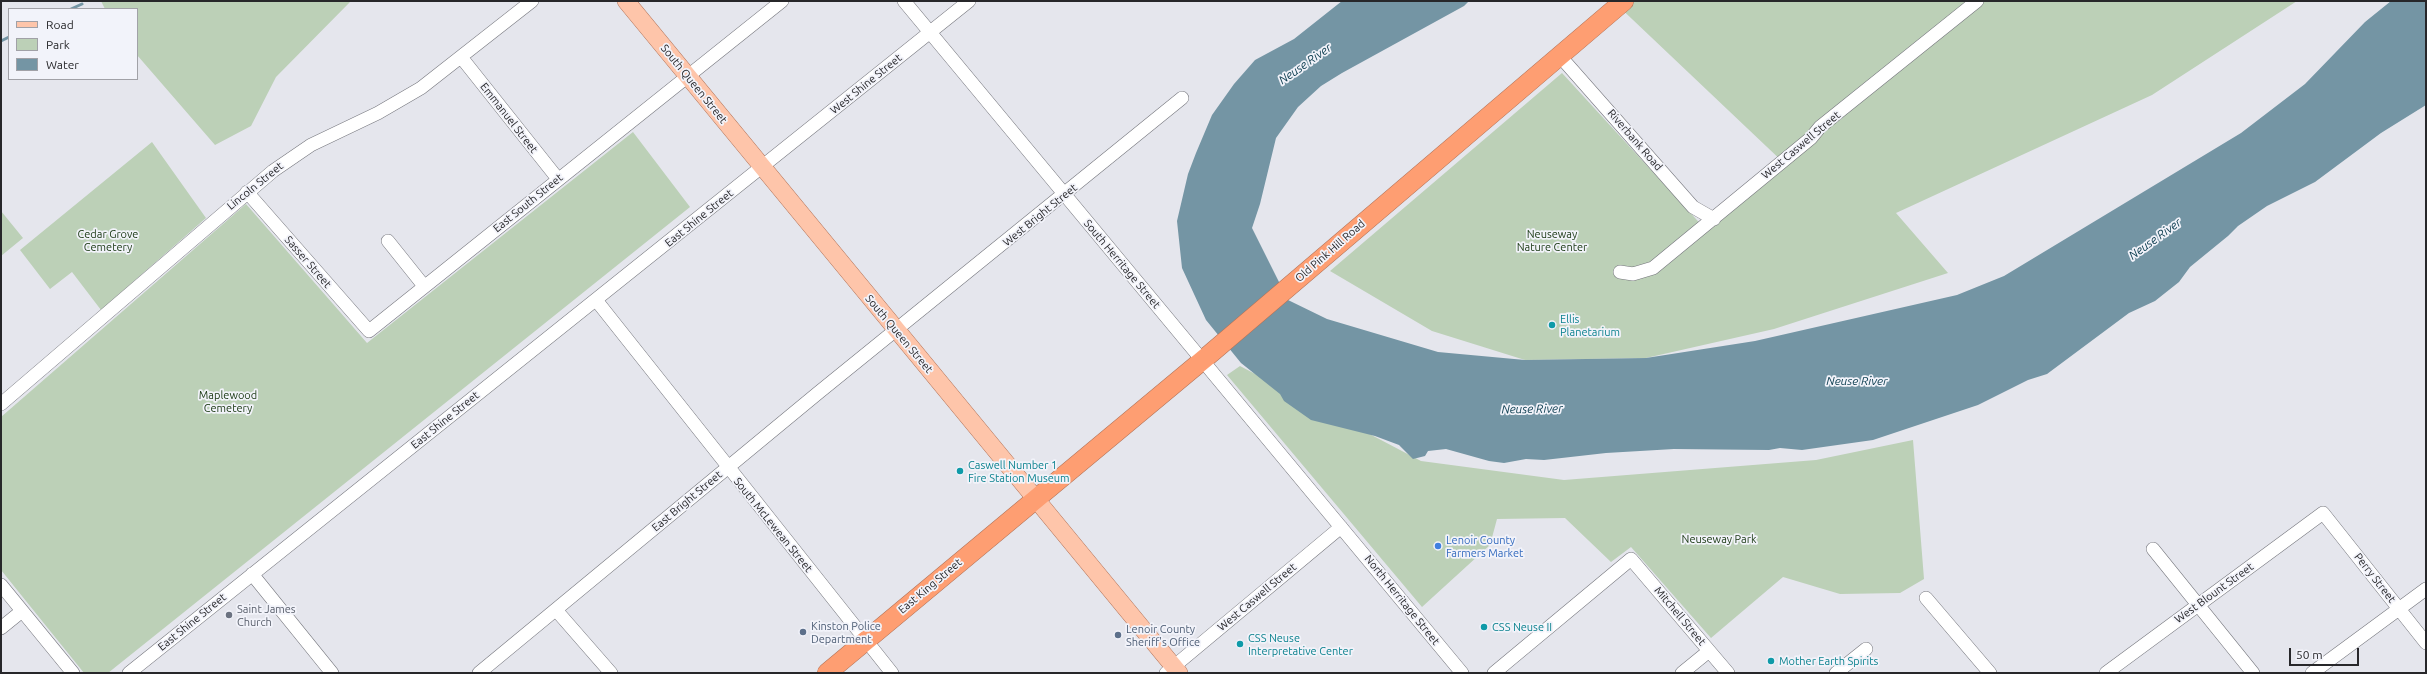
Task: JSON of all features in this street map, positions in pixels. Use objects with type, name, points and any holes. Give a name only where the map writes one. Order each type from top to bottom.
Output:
[{"type":"highway","name":"Old Pink Hill Road","points":[[1034,498],[1206,357],[1624,1]]},
{"type":"highway","name":"East King Street","points":[[827,673],[1034,498]]},
{"type":"main road","name":"South Queen Street","points":[[626,1],[1034,498],[1173,671]]},
{"type":"street","name":"Lincoln Street","points":[[1,404],[273,170],[311,145],[404,100],[532,1]]},
{"type":"street","name":"East South Street","points":[[369,331],[782,1]]},
{"type":"street","name":"South Herritage Street","points":[[904,1],[1064,195],[1206,357],[1342,527]]},
{"type":"street","name":"West Shine Street","points":[[762,167],[969,1]]},
{"type":"street","name":"West Caswell Street","points":[[1620,272],[1633,274],[1653,268],[1811,138],[1820,127],[1977,1]]},
{"type":"street","name":"Riverbank Road","points":[[1559,55],[1693,207],[1714,219]]},
{"type":"street","name":"Emmanuel Street","points":[[461,57],[558,179]]},
{"type":"street","name":"West Bright Street","points":[[897,331],[1182,98]]},
{"type":"street","name":"East Shine Street","points":[[129,673],[762,167]]},
{"type":"street","name":"Sasser Street","points":[[247,192],[369,331]]},
{"type":"street","points":[[388,242],[424,286]]},
{"type":"street","name":"South McLewean Street","points":[[596,300],[727,468],[892,673]]},
{"type":"street","name":"East Bright Street","points":[[480,673],[727,468],[897,331]]},
{"type":"street","name":"West Blount Street","points":[[2106,673],[2323,513]]},
{"type":"street","name":"Perry Street","points":[[2323,513],[2426,643]]},
{"type":"street","name":"West Caswell Street","points":[[1173,671],[1342,527]]},
{"type":"street","name":"North Herritage Street","points":[[1342,527],[1462,673]]},
{"type":"street","points":[[2153,549],[2253,673]]},
{"type":"street","name":"Mitchell Street","points":[[1494,673],[1631,559],[1728,673]]},
{"type":"street","points":[[252,574],[332,673]]},
{"type":"street","points":[[1,584],[73,673]]},
{"type":"street","points":[[2312,673],[2426,589]]},
{"type":"street","points":[[1926,598],[1990,673]]},
{"type":"street","points":[[556,610],[611,673]]},
{"type":"street","points":[[1,628],[22,611]]},
{"type":"street","points":[[1836,673],[1866,649]]},
{"type":"street","points":[[1682,673],[1709,651]]},
{"type":"green space","points":[[101,1],[351,1],[276,77],[251,126],[215,145],[138,56],[138,8],[104,8]]},
{"type":"green space","name":"Neuseway Nature Center","points":[[1613,1],[2297,1],[2152,95],[1896,213],[1948,273],[1774,329],[1646,358],[1525,360],[1432,331],[1330,271],[1562,73],[1707,231],[1786,165]]},
{"type":"green space","name":"Maplewood Cemetery","points":[[633,132],[690,207],[108,673],[84,673],[1,570],[1,417],[246,204],[367,343]]},
{"type":"green space","name":"Cedar Grove Cemetery","points":[[152,142],[206,218],[101,310],[72,272],[50,289],[20,250]]},
{"type":"green space","points":[[1,211],[23,238],[1,256]]},
{"type":"green space","name":"Neuseway Park","points":[[1240,366],[1421,461],[1564,480],[1816,460],[1913,440],[1924,579],[1900,593],[1840,594],[1783,577],[1711,638],[1631,547],[1611,562],[1565,518],[1497,519],[1490,545],[1422,607],[1227,375]]},
{"type":"water","name":"Neuse River","points":[[1342,1],[1469,1],[1464,6],[1321,86],[1298,107],[1276,138],[1260,204],[1252,228],[1288,300],[1327,319],[1438,352],[1525,360],[1646,358],[1755,341],[1957,295],[2004,276],[2241,133],[2305,84],[2365,22],[2391,1],[2426,1],[2426,105],[2381,133],[2315,182],[2267,206],[2238,226],[2190,267],[2179,282],[2155,301],[2129,313],[2047,374],[2028,380],[1978,405],[1873,440],[1802,450],[1780,448],[1769,450],[1674,449],[1606,453],[1544,460],[1526,459],[1504,463],[1489,461],[1446,449],[1428,451],[1425,456],[1413,459],[1399,445],[1375,436],[1311,420],[1284,401],[1280,394],[1241,363],[1206,320],[1182,268],[1177,221],[1188,174],[1212,115],[1234,84],[1255,60],[1294,39]]},
{"type":"waterway","points":[[73,8],[82,4]]},
{"type":"waterway","points":[[1,41],[8,38]]},
{"type":"place","name":"Ellis Planetarium","points":[[1552,325]]},
{"type":"place","name":"Caswell Number 1 Fire Station Museum","points":[[960,471]]},
{"type":"place","name":"Lenoir County Farmers Market","points":[[1438,546]]},
{"type":"place","name":"Saint James Church","points":[[229,615]]},
{"type":"place","name":"CSS Neuse II","points":[[1484,627]]},
{"type":"place","name":"Kinston Police Department","points":[[803,632]]},
{"type":"place","name":"Lenoir County Sheriff's Office","points":[[1118,635]]},
{"type":"place","name":"CSS Neuse Interpretative Center","points":[[1240,644]]},
{"type":"place","name":"Mother Earth Spirits","points":[[1771,661]]}]
